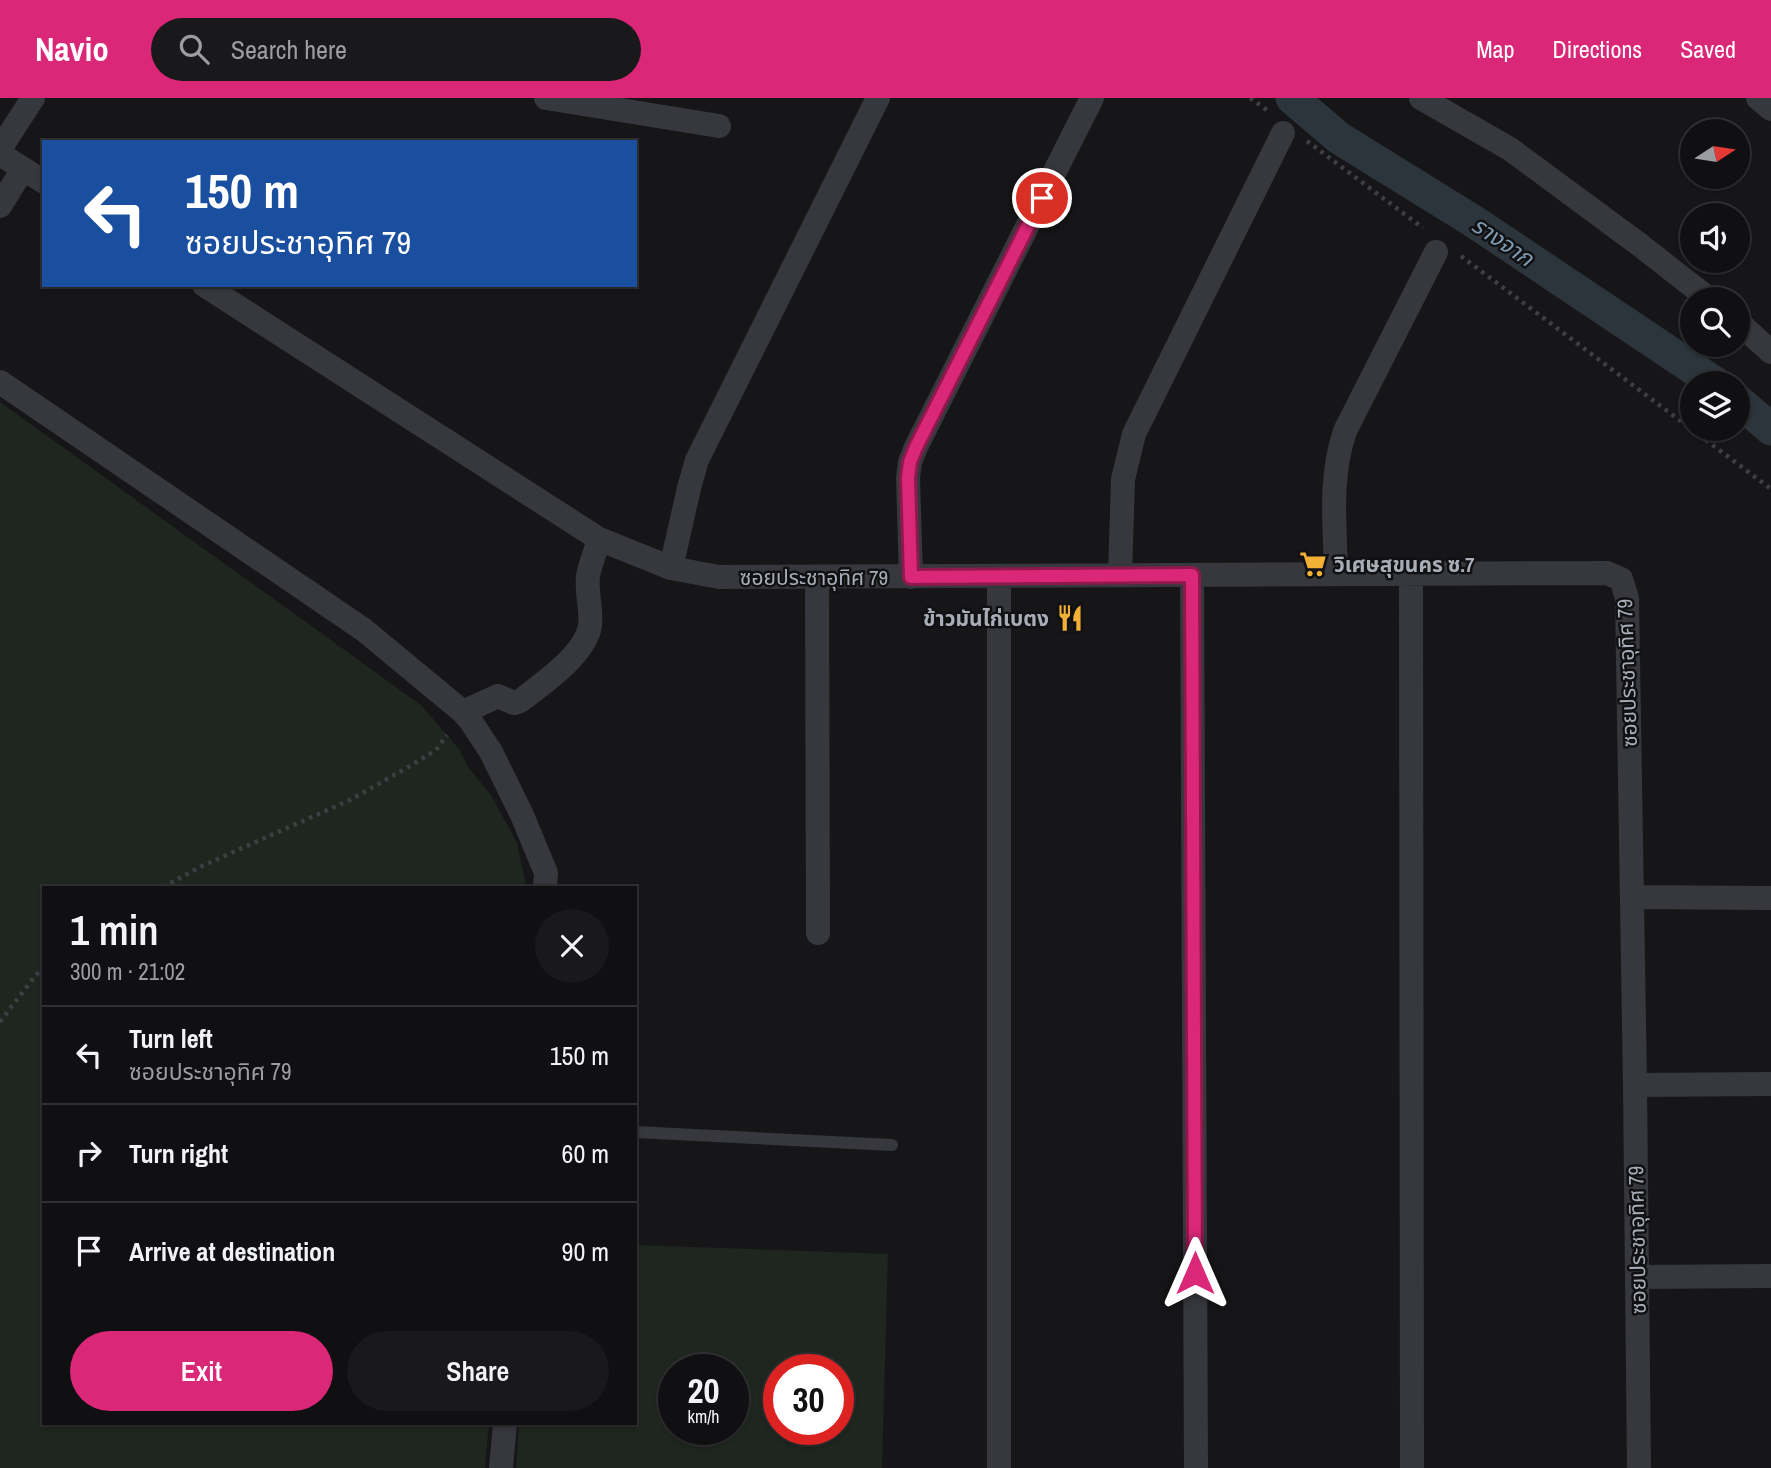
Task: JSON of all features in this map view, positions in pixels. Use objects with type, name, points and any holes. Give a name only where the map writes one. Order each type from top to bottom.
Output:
[{"type":"street","points":[[0,206],[34,176],[0,152],[33,98]]},
{"type":"street","points":[[547,98],[719,126]]},
{"type":"street","points":[[671,568],[697,460],[878,98]]},
{"type":"street","points":[[911,577],[908,478],[910,462],[1092,98]]},
{"type":"street","points":[[1422,98],[1510,149],[1694,287]]},
{"type":"street","points":[[1758,98],[1771,109]]},
{"type":"street","points":[[1120,575],[1123,479],[1134,434],[1287,129]]},
{"type":"street","points":[[1336,574],[1334,476],[1338,452],[1345,431],[1432,242]]},
{"type":"street","name":"ซอยประชาอุทิศ 79","points":[[207,287],[599,539],[671,568],[719,577],[1607,573],[1621,579],[1627,598],[1639,1468]]},
{"type":"street","points":[[1750,333],[1771,352]]},
{"type":"street","points":[[0,382],[365,630],[461,720],[491,752],[522,815],[546,873],[545,886]]},
{"type":"street","points":[[461,720],[498,696],[514,703],[520,701],[564,666],[578,649],[590,626],[588,574],[599,539]]},
{"type":"street","points":[[1411,574],[1412,1468]]},
{"type":"street","points":[[1192,575],[1196,1468]]},
{"type":"street","points":[[999,576],[999,1468]]},
{"type":"street","points":[[817,577],[818,933]]},
{"type":"street","points":[[1632,897],[1771,898]]},
{"type":"street","points":[[1635,1085],[1771,1084]]},
{"type":"street","points":[[1637,1276],[1771,1276]]},
{"type":"street","points":[[501,1468],[505,1425]]},
{"type":"lane","points":[[637,1132],[892,1145]]},
{"type":"path","points":[[1250,98],[1432,242]]},
{"type":"path","points":[[1461,256],[1771,489]]},
{"type":"path","points":[[165,886],[204,865],[350,800],[436,750],[461,720]]},
{"type":"path","points":[[0,1023],[42,969]]},
{"type":"shaded area","points":[[0,402],[421,705],[459,749],[468,767],[491,795],[517,843],[526,886],[42,886],[42,1425],[489,1425],[485,1468],[0,1468]]},
{"type":"shaded area","points":[[637,1245],[888,1254],[882,1468],[516,1468],[519,1425],[637,1425]]},
{"type":"waterway","name":"รางจาก","points":[[1292,98],[1339,138],[1473,221],[1697,371]]},
{"type":"waterway","name":"รางจาก","points":[[1750,411],[1771,429]]},
{"type":"place","name":"วิเศษสุขนคร ซ.7","points":[[1313,564]]},
{"type":"place","name":"ข้าวมันไก่เบตง","points":[[1070,618]]},
{"type":"route","points":[[1042,198],[910,462],[908,478],[911,577],[1192,575],[1195,1273]]}]
